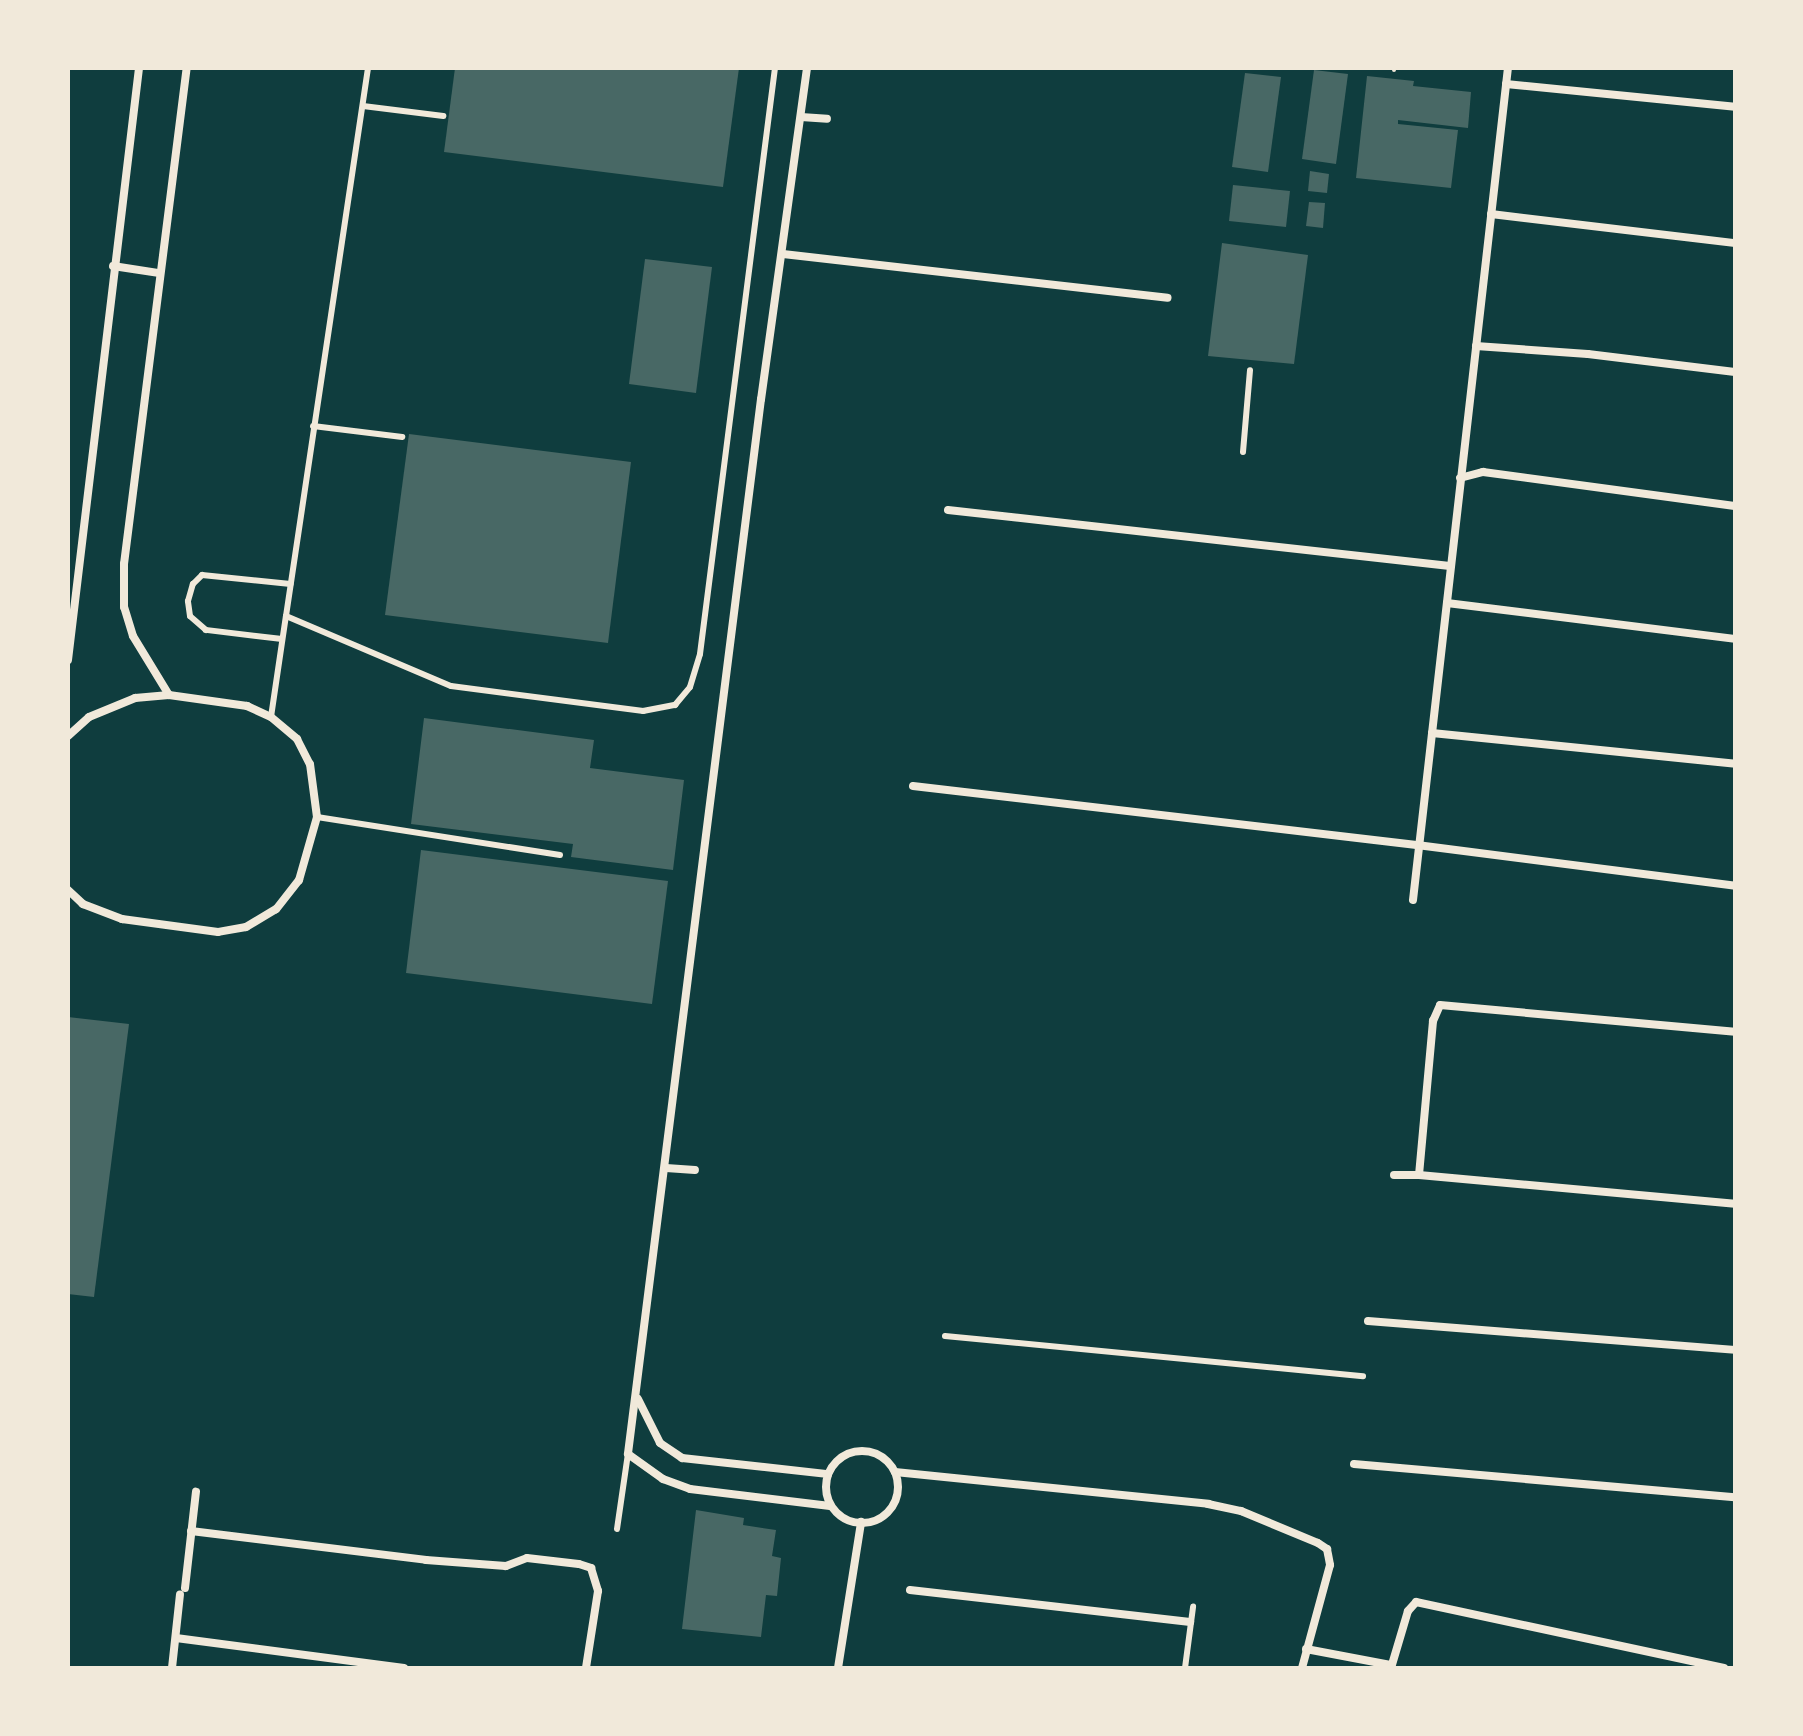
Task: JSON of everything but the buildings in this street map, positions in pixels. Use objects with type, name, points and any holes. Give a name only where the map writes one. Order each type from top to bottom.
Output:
[{"type":"street","points":[[68,660],[139,68]]},
{"type":"street","points":[[169,695],[133,636],[124,607],[124,564],[187,68]]},
{"type":"street","points":[[807,68],[761,399],[638,1399],[628,1454],[663,1479],[690,1489],[830,1506],[850,1520],[861,1522],[873,1521],[892,1507],[898,1484],[895,1472],[881,1456],[860,1451],[839,1460],[828,1474],[825,1487],[830,1506]]},
{"type":"street","points":[[1413,900],[1508,68]]},
{"type":"street","points":[[1506,84],[1735,107]]},
{"type":"street","points":[[801,117],[827,119]]},
{"type":"street","points":[[1491,214],[1735,243]]},
{"type":"street","points":[[783,254],[1167,298]]},
{"type":"street","points":[[113,266],[159,273]]},
{"type":"street","points":[[1476,346],[1588,354],[1735,372]]},
{"type":"street","points":[[1460,478],[1483,472],[1735,506]]},
{"type":"street","points":[[948,510],[1450,566]]},
{"type":"street","points":[[1447,603],[1735,639]]},
{"type":"street","points":[[68,736],[89,717],[135,698],[169,695],[247,706],[271,717],[297,739],[310,764],[317,817],[299,880],[276,909],[246,927],[218,932],[122,919],[83,904],[68,890]]},
{"type":"street","points":[[1432,733],[1735,764]]},
{"type":"street","points":[[913,786],[1735,886]]},
{"type":"street","points":[[1419,1175],[1433,1021],[1440,1005],[1735,1032]]},
{"type":"street","points":[[666,1168],[695,1170]]},
{"type":"street","points":[[1394,1175],[1735,1204]]},
{"type":"street","points":[[1368,1321],[1735,1350]]},
{"type":"street","points":[[638,1399],[660,1443],[682,1458],[828,1474]]},
{"type":"street","points":[[1354,1464],[1735,1497]]},
{"type":"street","points":[[895,1472],[1208,1504],[1241,1511],[1327,1549],[1330,1565],[1302,1668]]},
{"type":"street","points":[[172,1668],[196,1492]]},
{"type":"street","points":[[838,1668],[861,1522]]},
{"type":"street","points":[[191,1531],[426,1560],[506,1566],[527,1558],[591,1568],[598,1591],[586,1668]]},
{"type":"street","points":[[910,1590],[1190,1622]]},
{"type":"street","points":[[1306,1649],[1391,1667],[1408,1611],[1416,1602],[1724,1668]]},
{"type":"street","points":[[176,1638],[404,1668]]},
{"type":"lane","points":[[271,717],[368,68]]},
{"type":"lane","points":[[286,616],[451,686],[643,711],[675,705],[690,687],[700,654],[775,68]]},
{"type":"lane","points":[[363,106],[443,116]]},
{"type":"lane","points":[[1243,452],[1250,370]]},
{"type":"lane","points":[[313,426],[402,437]]},
{"type":"lane","points":[[282,639],[206,630],[190,616],[188,601],[193,584],[202,575],[291,584]]},
{"type":"lane","points":[[317,817],[560,855]]},
{"type":"lane","points":[[945,1336],[1363,1376]]},
{"type":"lane","points":[[617,1529],[628,1454]]},
{"type":"lane","points":[[1185,1668],[1193,1607]]}]
